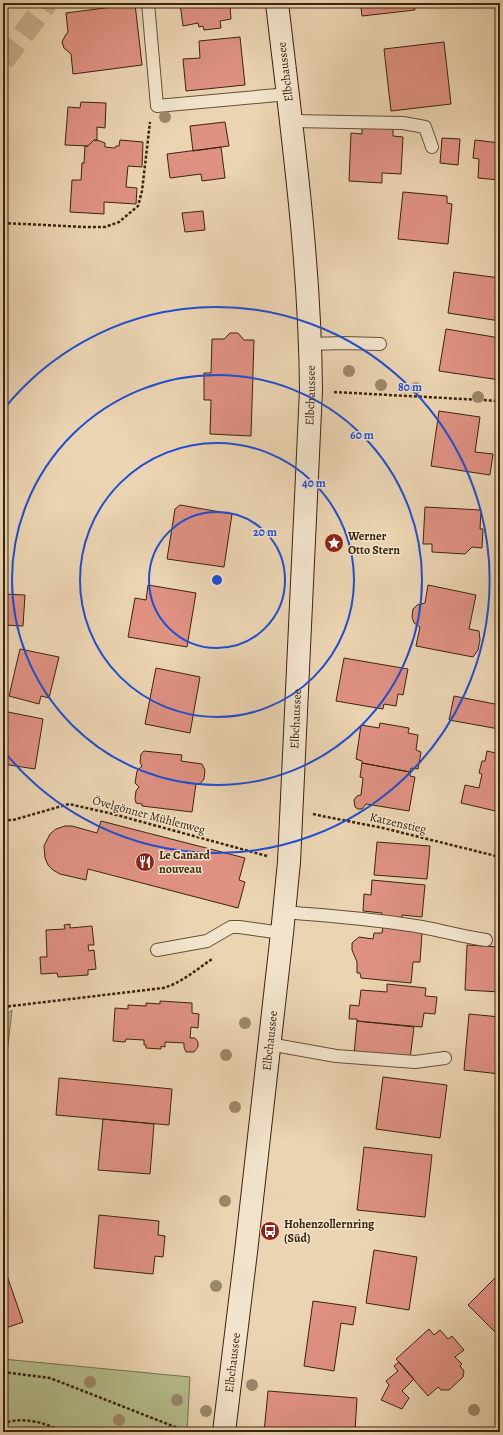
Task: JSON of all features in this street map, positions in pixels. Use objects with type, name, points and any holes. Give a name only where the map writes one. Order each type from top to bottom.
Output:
[{"type":"main road","name":"Elbchaussee","points":[[224,1432],[245,1260],[289,862],[311,390],[311,344],[306,268],[277,3]]},
{"type":"lane","points":[[148,3],[157,106],[288,94]]},
{"type":"lane","points":[[291,121],[403,123],[425,127],[432,147]]},
{"type":"lane","points":[[311,344],[380,344]]},
{"type":"lane","points":[[284,912],[422,927],[460,936],[486,940]]},
{"type":"lane","points":[[157,950],[207,941],[231,927],[251,928],[282,933]]},
{"type":"lane","points":[[269,1044],[336,1056],[415,1062],[445,1058]]},
{"type":"path","points":[[3,223],[85,228],[106,227],[119,222],[138,206],[142,191],[151,112],[157,106]]},
{"type":"path","points":[[311,390],[500,401]]},
{"type":"path","name":"Övelgönner Mühlenweg","points":[[3,820],[13,820],[69,804],[114,814],[289,862]]},
{"type":"path","name":"Katzenstieg","points":[[291,806],[322,816],[383,828],[500,856]]},
{"type":"path","points":[[3,1007],[163,988],[173,985],[217,956]]},
{"type":"path","points":[[3,1372],[50,1378],[188,1432]]},
{"type":"path","points":[[3,1424],[28,1420],[56,1428],[61,1432]]},
{"type":"green space","points":[[12,1010],[3,1089],[3,1017]]},
{"type":"green space","points":[[3,1359],[190,1377],[187,1432],[3,1432]]},
{"type":"building","points":[[180,3],[231,3],[231,19],[220,21],[221,28],[204,30],[203,26],[199,27],[198,23],[183,26]]},
{"type":"building","points":[[358,3],[414,3],[415,10],[362,16],[361,7],[358,7]]},
{"type":"building","points":[[135,4],[142,65],[73,74],[71,54],[64,48],[62,42],[68,32],[66,13]]},
{"type":"building","points":[[240,37],[245,85],[186,91],[183,59],[200,58],[199,41]]},
{"type":"building","points":[[444,42],[451,104],[391,111],[384,49]]},
{"type":"building","points":[[81,102],[106,103],[105,128],[97,127],[97,140],[94,140],[88,146],[65,145],[68,107],[80,108]]},
{"type":"building","points":[[225,122],[229,146],[193,151],[190,126]]},
{"type":"building","points":[[362,127],[393,129],[393,136],[403,137],[401,174],[382,173],[382,183],[349,181],[351,133],[362,134]]},
{"type":"building","points":[[442,138],[460,139],[458,165],[440,163]]},
{"type":"building","points":[[94,140],[105,143],[105,147],[115,148],[116,146],[119,146],[120,140],[143,142],[142,167],[128,166],[126,187],[137,188],[136,204],[104,202],[104,214],[70,212],[72,180],[81,180],[85,146],[88,146]]},
{"type":"building","points":[[475,140],[500,143],[500,180],[478,178],[479,159],[473,158]]},
{"type":"building","points":[[221,147],[225,178],[202,181],[201,174],[170,178],[167,154]]},
{"type":"building","points":[[403,192],[447,196],[447,203],[452,204],[448,244],[398,239]]},
{"type":"building","points":[[203,211],[205,230],[185,232],[182,213]]},
{"type":"building","points":[[454,272],[500,278],[500,321],[448,313]]},
{"type":"building","points":[[446,329],[500,338],[500,380],[439,371]]},
{"type":"building","points":[[230,333],[238,333],[244,340],[254,340],[251,436],[210,434],[211,400],[204,400],[204,373],[211,373],[212,339],[224,339]]},
{"type":"building","points":[[439,411],[480,417],[475,452],[493,454],[490,475],[431,466]]},
{"type":"building","points":[[180,505],[232,514],[224,567],[167,559],[175,509]]},
{"type":"building","points":[[425,507],[481,510],[480,529],[483,529],[482,548],[472,547],[465,554],[432,552],[432,544],[423,544]]},
{"type":"building","points":[[148,585],[196,593],[187,647],[128,637],[135,598],[146,600]]},
{"type":"building","points":[[428,585],[476,595],[469,629],[479,631],[480,640],[478,650],[473,657],[416,646],[420,627],[414,623],[412,617],[413,609],[417,605],[425,603]]},
{"type":"building","points":[[3,594],[25,595],[23,626],[3,625]]},
{"type":"building","points":[[20,649],[59,657],[49,698],[41,696],[39,704],[9,696]]},
{"type":"building","points":[[344,658],[408,669],[403,695],[398,694],[396,706],[384,704],[383,709],[336,701]]},
{"type":"building","points":[[156,668],[200,677],[190,733],[145,724]]},
{"type":"building","points":[[454,696],[500,705],[499,729],[449,720]]},
{"type":"building","points":[[3,711],[43,719],[35,769],[3,764]]},
{"type":"building","points":[[380,723],[409,728],[408,733],[418,735],[416,750],[421,752],[418,769],[411,768],[410,772],[362,763],[362,761],[356,759],[361,725],[379,728]]},
{"type":"building","points":[[144,751],[182,755],[181,761],[202,764],[205,770],[204,779],[200,784],[196,784],[192,812],[142,806],[142,804],[136,803],[136,791],[139,787],[135,783],[137,771],[142,766],[140,762],[141,754]]},
{"type":"building","points":[[487,751],[500,754],[500,812],[461,803],[465,785],[479,788],[482,774],[479,773],[482,761],[485,761]]},
{"type":"building","points":[[362,763],[410,772],[410,776],[415,777],[409,811],[366,804],[362,809],[355,807],[354,800],[357,796],[361,795],[363,778],[360,777]]},
{"type":"building","name":"Le Canard nouveau","points":[[101,821],[245,858],[239,880],[245,882],[238,908],[88,869],[86,880],[60,874],[48,865],[45,858],[44,846],[50,834],[56,829],[65,826],[72,826],[97,833]]},
{"type":"building","points":[[377,842],[430,846],[427,879],[374,875]]},
{"type":"building","points":[[372,880],[425,885],[422,917],[402,915],[402,920],[382,919],[382,913],[363,911],[364,894],[371,895]]},
{"type":"building","points":[[70,924],[70,928],[92,926],[94,945],[88,945],[89,951],[94,950],[96,969],[88,970],[88,975],[58,977],[57,973],[41,974],[40,957],[47,957],[46,930],[65,929],[64,925]]},
{"type":"building","points":[[383,926],[422,933],[420,962],[413,962],[411,983],[361,978],[360,973],[357,973],[357,962],[352,950],[352,943],[359,937],[373,939],[374,933],[382,933]]},
{"type":"building","points":[[467,945],[500,947],[500,992],[465,990]]},
{"type":"building","points":[[387,984],[426,988],[425,996],[437,997],[435,1014],[424,1013],[422,1027],[349,1019],[350,1005],[359,1006],[361,990],[387,992]]},
{"type":"building","points":[[160,1001],[192,1003],[192,1013],[199,1014],[198,1028],[191,1027],[190,1038],[195,1038],[198,1042],[198,1047],[194,1052],[186,1052],[184,1043],[165,1042],[165,1047],[161,1046],[161,1049],[146,1048],[146,1045],[144,1045],[144,1040],[126,1039],[125,1042],[113,1041],[115,1008],[128,1009],[128,1005],[146,1006],[146,1003],[160,1004]]},
{"type":"building","points":[[469,1014],[500,1017],[500,1074],[464,1070]]},
{"type":"building","points":[[357,1021],[414,1027],[410,1059],[354,1055]]},
{"type":"building","points":[[383,1077],[447,1085],[440,1138],[376,1129]]},
{"type":"building","points":[[59,1078],[172,1089],[169,1125],[56,1115]]},
{"type":"building","points":[[103,1119],[154,1124],[150,1174],[98,1170]]},
{"type":"building","points":[[364,1147],[432,1155],[425,1217],[357,1210]]},
{"type":"building","points":[[99,1215],[159,1221],[158,1235],[165,1236],[163,1257],[155,1256],[153,1274],[94,1268]]},
{"type":"building","points":[[374,1250],[417,1257],[409,1310],[366,1303]]},
{"type":"building","points":[[3,1264],[23,1322],[3,1329]]},
{"type":"building","points":[[499,1274],[500,1275],[500,1337],[468,1305]]},
{"type":"building","points":[[313,1301],[356,1307],[353,1325],[341,1323],[334,1371],[304,1366]]},
{"type":"building","points":[[429,1329],[434,1335],[440,1330],[448,1339],[452,1336],[464,1350],[455,1357],[462,1364],[460,1366],[464,1371],[463,1377],[449,1390],[441,1390],[438,1387],[428,1396],[396,1359]]},
{"type":"building","points":[[399,1362],[414,1379],[402,1391],[409,1398],[402,1409],[381,1400],[389,1385],[386,1381],[398,1371],[394,1366]]},
{"type":"building","points":[[268,1391],[357,1398],[355,1432],[264,1432]]},
{"type":"tunnel","points":[[3,61],[47,3]]},
{"type":"place","name":"Werner Otto Stern","points":[[334,543]]},
{"type":"place","name":"Le Canard nouveau","points":[[145,862]]},
{"type":"place","name":"Hohenzollernring (Süd)","points":[[270,1231]]}]
